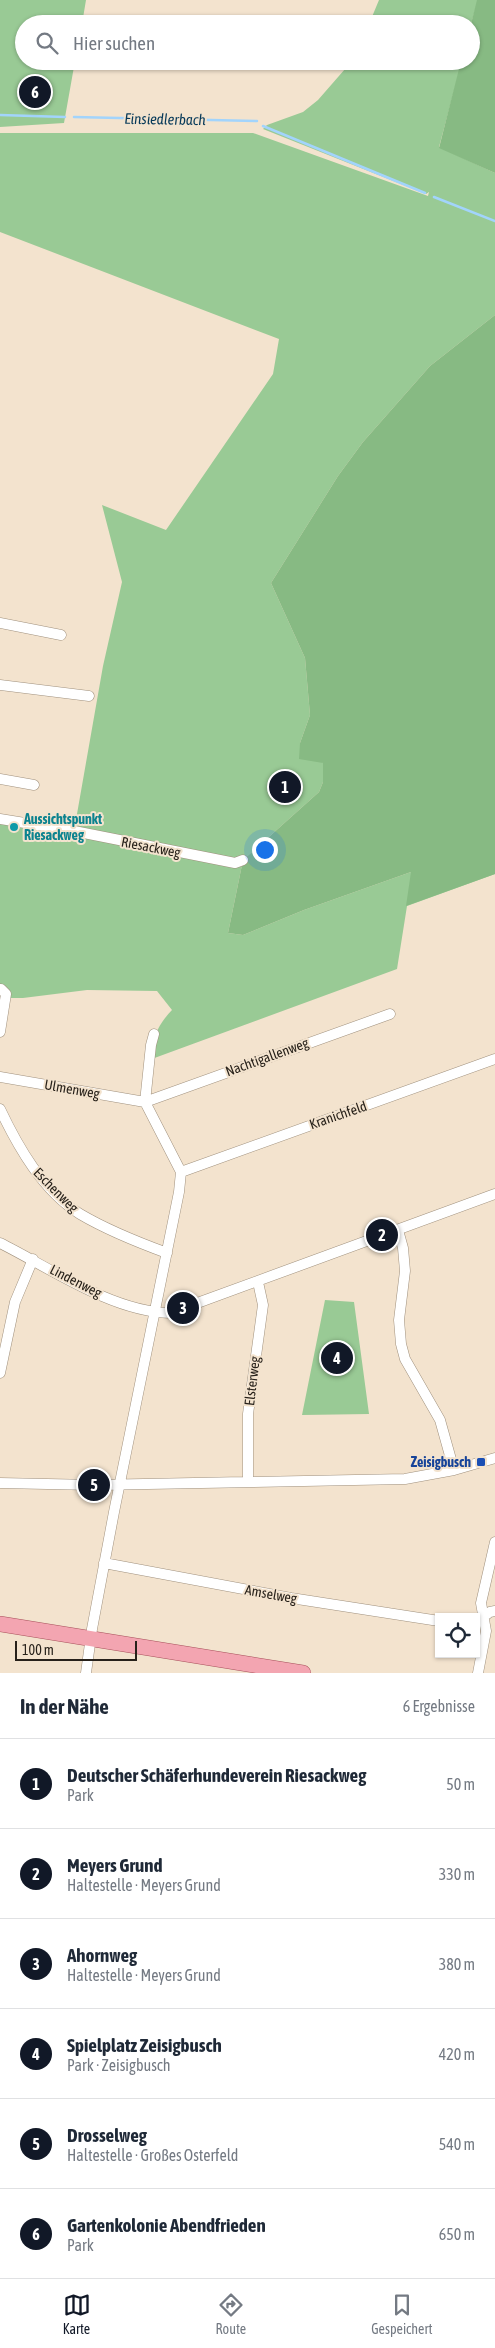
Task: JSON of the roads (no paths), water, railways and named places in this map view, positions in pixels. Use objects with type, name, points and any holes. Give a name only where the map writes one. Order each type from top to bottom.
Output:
[{"type":"main road","points":[[0,1624],[303,1673]]},
{"type":"street","points":[[0,623],[61,634]]},
{"type":"street","points":[[0,685],[89,696]]},
{"type":"street","points":[[0,779],[34,785]]},
{"type":"street","name":"Riesackweg","points":[[0,819],[74,831],[235,863],[243,860]]},
{"type":"street","points":[[0,1026],[6,994],[1,988]]},
{"type":"street","name":"Nachtigallenweg","points":[[144,1102],[390,1014]]},
{"type":"street","points":[[86,1673],[104,1563],[155,1313],[181,1172],[144,1102],[154,1034]]},
{"type":"street","name":"Kranichfeld","points":[[181,1172],[495,1059]]},
{"type":"street","name":"Ulmenweg","points":[[0,1077],[144,1102]]},
{"type":"street","name":"Eschenweg","points":[[0,1109],[28,1161],[63,1201],[79,1214],[130,1239],[167,1252]]},
{"type":"street","points":[[155,1313],[170,1313],[495,1194]]},
{"type":"street","points":[[398,1230],[403,1248],[405,1271],[399,1320],[401,1344],[405,1359],[440,1420],[454,1470]]},
{"type":"street","name":"Lindenweg","points":[[0,1243],[86,1288],[122,1303],[155,1313]]},
{"type":"street","points":[[0,1373],[15,1302],[32,1259]]},
{"type":"street","name":"Elsterweg","points":[[248,1482],[248,1414],[263,1305],[258,1282]]},
{"type":"street","points":[[0,1483],[94,1484],[405,1479],[454,1470],[495,1458]]},
{"type":"street","points":[[478,1673],[486,1631],[480,1619],[481,1603],[495,1542]]},
{"type":"street","name":"Amselweg","points":[[104,1563],[291,1598],[435,1620]]},
{"type":"street","points":[[480,1619],[495,1611]]},
{"type":"waterway","name":"Einsiedlerbach","points":[[0,115],[65,117]]},
{"type":"waterway","name":"Einsiedlerbach","points":[[74,117],[257,121]]},
{"type":"waterway","name":"Einsiedlerbach","points":[[263,126],[425,193]]},
{"type":"waterway","name":"Einsiedlerbach","points":[[434,197],[495,221]]},
{"type":"place","name":"Gartenkolonie Abendfrieden","points":[[35,92]]},
{"type":"place","name":"Deutscher Schäferhundeverein Riesackweg","points":[[285,787]]},
{"type":"place","name":"Aussichtspunkt Riesackweg","points":[[14,827]]},
{"type":"place","name":"Meyers Grund","points":[[382,1235]]},
{"type":"place","name":"Ahornweg","points":[[183,1308]]},
{"type":"place","name":"Spielplatz Zeisigbusch","points":[[337,1358]]},
{"type":"place","name":"Zeisigbusch","points":[[481,1462]]},
{"type":"place","name":"Drosselweg","points":[[94,1485]]}]
